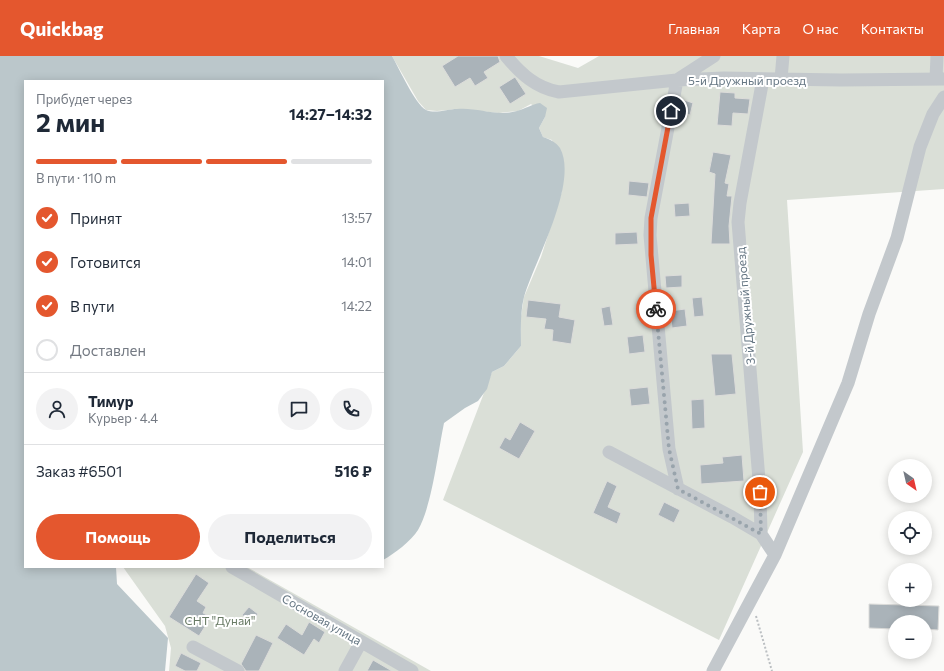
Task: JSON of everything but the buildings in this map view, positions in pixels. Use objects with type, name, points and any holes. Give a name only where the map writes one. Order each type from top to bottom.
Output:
[{"type":"street","name":"5-й Дружный проезд","points":[[506,56],[531,81],[552,91],[572,91],[677,80],[940,79]]},
{"type":"street","points":[[678,489],[669,449],[650,235],[651,218],[677,80],[714,56]]},
{"type":"street","points":[[781,79],[783,56]]},
{"type":"street","points":[[937,56],[940,79]]},
{"type":"street","name":"3-й Дружный проезд","points":[[761,534],[760,492],[738,222],[740,203],[763,79]]},
{"type":"street","points":[[713,671],[775,555],[848,383],[869,314],[897,238],[920,147],[933,114],[944,97]]},
{"type":"street","points":[[609,452],[761,534],[775,555]]},
{"type":"street","name":"Сосновая улица","points":[[234,568],[412,671]]},
{"type":"street","points":[[345,671],[361,642]]},
{"type":"street","points":[[193,647],[238,671]]},
{"type":"path","points":[[751,600],[772,671]]},
{"type":"green space","points":[[392,56],[539,56],[578,68],[599,56],[944,56],[944,189],[787,200],[803,452],[719,640],[443,500],[492,372],[504,366],[521,346],[521,316],[524,297],[541,257],[562,191],[552,140],[543,137],[539,128],[545,117],[531,104],[518,111],[499,113],[458,109],[437,111],[426,110],[418,101]]},
{"type":"green space","name":"СНТ \"Дунай\"","points":[[124,568],[249,568],[431,671],[169,671],[171,648],[165,626]]},
{"type":"shaded area","points":[[0,56],[392,56],[417,101],[426,110],[437,111],[472,109],[510,113],[540,103],[547,108],[545,117],[539,128],[543,137],[554,142],[560,148],[564,163],[564,181],[560,201],[553,222],[524,297],[521,315],[521,346],[504,366],[492,372],[487,389],[478,401],[444,423],[431,493],[423,520],[418,530],[407,543],[384,559],[384,80],[24,80],[24,568],[116,568],[117,584],[168,638],[165,671],[0,671]]},
{"type":"way so far","points":[[656,309],[669,449],[678,489],[761,534],[760,492]]},
{"type":"route","points":[[656,309],[651,255],[651,218],[671,111]]}]
